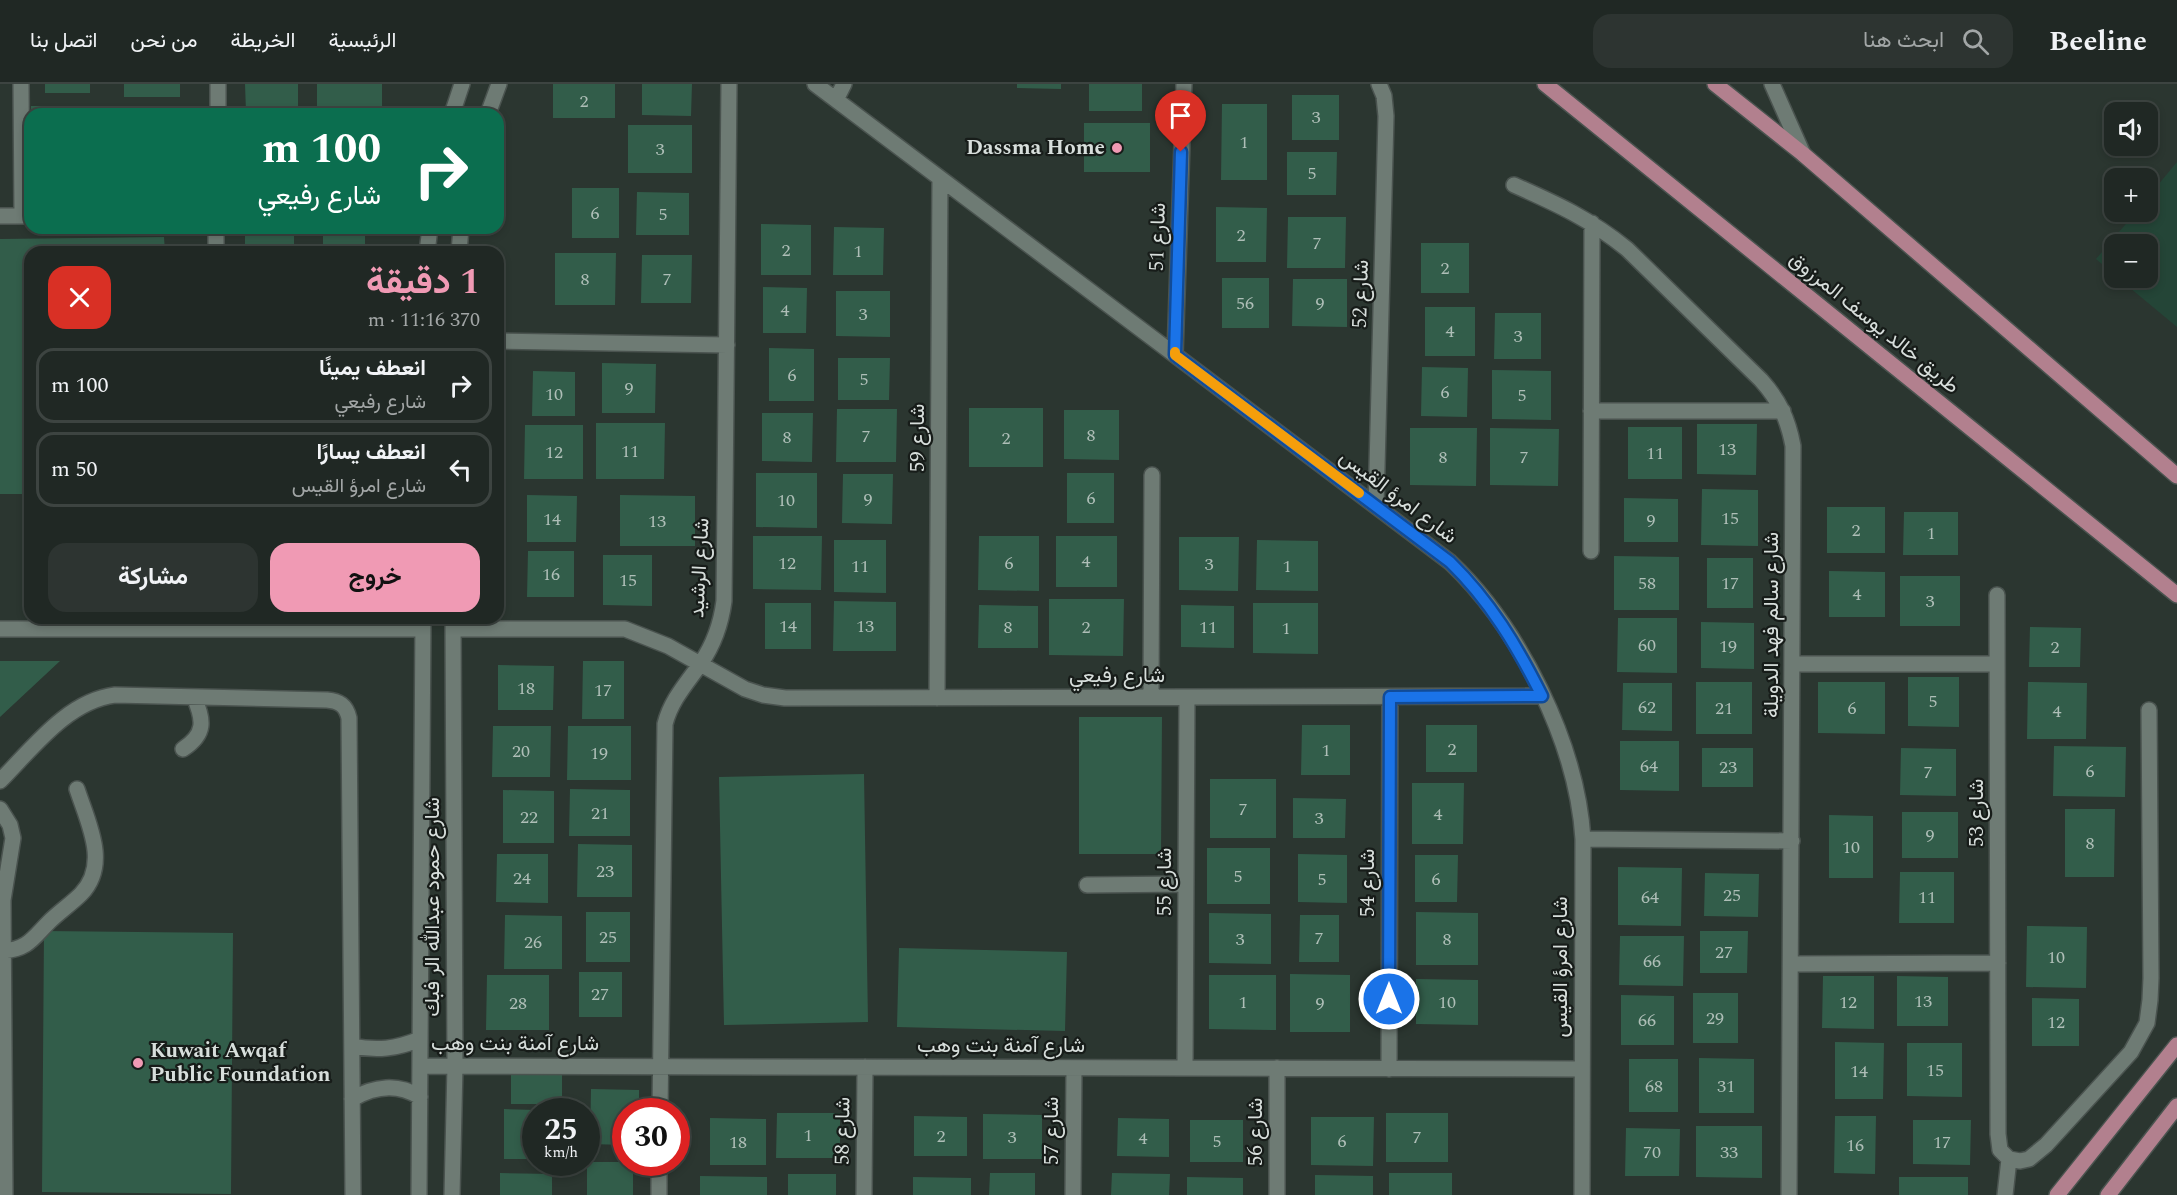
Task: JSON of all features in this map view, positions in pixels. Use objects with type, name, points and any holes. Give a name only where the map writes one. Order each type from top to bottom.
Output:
[{"type":"main road","name":"طريق خالد يوسف المرزوق","points":[[1545,84],[2177,595]]},
{"type":"main road","points":[[1715,84],[1803,154],[2175,473]]},
{"type":"main road","points":[[2057,1195],[2177,1046]]},
{"type":"main road","points":[[2108,1195],[2177,1106]]},
{"type":"street","points":[[21,84],[24,163]]},
{"type":"street","points":[[218,84],[218,108]]},
{"type":"street","points":[[454,108],[462,84]]},
{"type":"street","points":[[490,108],[499,84]]},
{"type":"street","name":"شارع الرشيد","points":[[660,1098],[665,724],[673,701],[701,664],[714,639],[724,601],[729,84]]},
{"type":"street","name":"شارع امرؤ القيس","points":[[815,84],[1450,562],[1502,622],[1542,696],[1570,765],[1581,811],[1583,839],[1582,1195]]},
{"type":"street","points":[[836,100],[844,84]]},
{"type":"street","name":"شارع 51","points":[[1175,355],[1184,84]]},
{"type":"street","name":"شارع 52","points":[[1376,506],[1386,116],[1384,96],[1379,84]]},
{"type":"street","points":[[1772,84],[1803,154]]},
{"type":"street","name":"شارع 59","points":[[937,698],[940,178]]},
{"type":"street","name":"شارع سالم فهد الدويلة","points":[[1514,185],[1570,209],[1627,249],[1761,380],[1774,395],[1790,427],[1793,446],[1793,664],[1789,1195]]},
{"type":"street","points":[[0,216],[24,216]]},
{"type":"street","points":[[1591,551],[1592,223]]},
{"type":"street","points":[[504,341],[727,345]]},
{"type":"street","points":[[1591,411],[1783,411]]},
{"type":"street","points":[[1151,697],[1152,475]]},
{"type":"street","name":"شارع 53","points":[[1997,595],[1998,1134],[2000,1150],[2009,1160]]},
{"type":"street","points":[[0,629],[209,624],[423,624]]},
{"type":"street","name":"شارع حمود عبدالله الر فبك","points":[[419,1195],[423,624]]},
{"type":"street","name":"شارع حمود عبدالله الر فبك","points":[[452,1195],[455,1066],[453,624]]},
{"type":"street","name":"شارع رفيعي","points":[[482,624],[625,629],[650,638],[729,681],[764,695],[785,698],[1542,696]]},
{"type":"street","points":[[1793,664],[1997,663]]},
{"type":"street","points":[[0,781],[69,714],[94,700],[115,695],[327,700],[340,703],[348,711],[353,1195]]},
{"type":"street","points":[[183,749],[195,741],[200,733],[200,712],[194,697]]},
{"type":"street","name":"شارع 55","points":[[1185,1068],[1187,697]]},
{"type":"street","name":"شارع 54","points":[[1389,1069],[1390,697]]},
{"type":"street","points":[[2005,1195],[2009,1160],[2029,1159],[2046,1144],[2132,1052],[2147,1023],[2151,978],[2150,710]]},
{"type":"street","points":[[3,951],[26,945],[81,894],[93,876],[96,848],[77,789]]},
{"type":"street","points":[[0,809],[10,825],[13,838],[2,900],[5,1195]]},
{"type":"street","points":[[1583,839],[1791,841]]},
{"type":"street","points":[[1088,885],[1186,884]]},
{"type":"street","points":[[1791,964],[1998,963]]},
{"type":"street","points":[[352,1046],[369,1050],[387,1049],[420,1040]]},
{"type":"street","name":"شارع آمنة بنت وهب","points":[[420,1066],[1582,1069]]},
{"type":"street","name":"شارع 58","points":[[864,1195],[865,1067]]},
{"type":"street","name":"شارع 57","points":[[1073,1195],[1074,1068]]},
{"type":"street","name":"شارع 56","points":[[1277,1068],[1277,1195]]},
{"type":"street","points":[[352,1099],[363,1092],[386,1087],[400,1088],[420,1097]]},
{"type":"street","points":[[659,1176],[659,1195]]},
{"type":"green space","points":[[2177,162],[2177,327],[2130,288],[2158,288],[2158,234],[2117,234],[2127,222],[2158,222],[2158,185]]},
{"type":"green space","points":[[2104,250],[2104,266],[2096,259]]},
{"type":"building","points":[[45,84],[90,84],[90,93],[45,93]]},
{"type":"building","points":[[124,84],[180,84],[180,97],[124,97]]},
{"type":"building","points":[[245,84],[298,84],[298,108],[246,108]]},
{"type":"building","points":[[317,84],[382,84],[382,108],[317,108]]},
{"type":"building","points":[[553,84],[615,84],[615,118],[553,118]]},
{"type":"building","points":[[642,84],[692,84],[691,116],[642,115]]},
{"type":"building","points":[[1017,84],[1061,84],[1061,89],[1017,88]]},
{"type":"building","points":[[1089,84],[1142,84],[1142,111],[1089,111]]},
{"type":"building","points":[[1292,95],[1339,95],[1339,140],[1292,140]]},
{"type":"building","points":[[1222,104],[1267,104],[1267,180],[1221,180]]},
{"type":"building","points":[[31,106],[100,106],[100,108],[31,108]]},
{"type":"building","name":"Dassma Home","points":[[1084,123],[1150,123],[1150,172],[1084,172]]},
{"type":"building","points":[[628,125],[692,125],[692,173],[628,173]]},
{"type":"building","points":[[1287,152],[1337,152],[1336,195],[1287,195]]},
{"type":"building","points":[[572,188],[619,188],[619,238],[572,238]]},
{"type":"building","points":[[637,192],[689,193],[689,235],[636,235]]},
{"type":"building","points":[[1216,207],[1267,208],[1266,262],[1216,262]]},
{"type":"building","points":[[1288,217],[1346,217],[1345,268],[1287,268]]},
{"type":"building","points":[[761,224],[811,225],[811,275],[761,275]]},
{"type":"building","points":[[834,227],[884,228],[883,275],[833,275]]},
{"type":"building","points":[[245,234],[294,234],[294,246],[245,246]]},
{"type":"building","points":[[323,234],[365,234],[365,246],[323,246]]},
{"type":"building","points":[[164,237],[165,246],[24,246],[24,494],[0,494],[0,239]]},
{"type":"building","points":[[1421,243],[1469,243],[1469,293],[1421,293]]},
{"type":"building","points":[[555,253],[616,253],[615,305],[555,305]]},
{"type":"building","points":[[642,255],[692,255],[691,303],[641,303]]},
{"type":"building","points":[[1222,278],[1269,278],[1269,328],[1222,328]]},
{"type":"building","points":[[1293,279],[1347,279],[1347,327],[1292,326]]},
{"type":"building","points":[[763,287],[807,288],[806,333],[763,333]]},
{"type":"building","points":[[836,291],[890,291],[890,337],[836,336]]},
{"type":"building","points":[[1425,307],[1475,307],[1475,356],[1425,356]]},
{"type":"building","points":[[1495,313],[1541,313],[1541,359],[1494,359]]},
{"type":"building","points":[[769,348],[814,349],[814,401],[769,401]]},
{"type":"building","points":[[838,358],[890,358],[889,400],[838,400]]},
{"type":"building","points":[[602,363],[656,364],[655,413],[602,413]]},
{"type":"building","points":[[1422,367],[1468,368],[1467,417],[1421,416]]},
{"type":"building","points":[[1492,370],[1551,371],[1551,420],[1492,419]]},
{"type":"building","points":[[533,371],[575,372],[575,416],[532,416]]},
{"type":"building","points":[[969,408],[1043,408],[1043,467],[969,467]]},
{"type":"building","points":[[837,409],[897,409],[896,462],[836,462]]},
{"type":"building","points":[[1064,410],[1119,410],[1119,460],[1064,459]]},
{"type":"building","points":[[762,413],[813,413],[812,462],[762,461]]},
{"type":"building","points":[[596,423],[665,423],[664,479],[596,479]]},
{"type":"building","points":[[1697,424],[1757,424],[1756,475],[1697,474]]},
{"type":"building","points":[[525,425],[583,425],[583,479],[524,479]]},
{"type":"building","points":[[1628,427],[1682,427],[1682,479],[1628,479]]},
{"type":"building","points":[[1410,428],[1477,428],[1476,486],[1410,485]]},
{"type":"building","points":[[1490,428],[1559,429],[1558,486],[1490,485]]},
{"type":"building","points":[[756,473],[817,473],[817,528],[756,527]]},
{"type":"building","points":[[1067,473],[1114,473],[1114,523],[1067,523]]},
{"type":"building","points":[[843,474],[893,474],[892,524],[842,523]]},
{"type":"building","points":[[1702,489],[1758,490],[1758,546],[1701,545]]},
{"type":"building","points":[[527,495],[577,496],[576,542],[527,542]]},
{"type":"building","points":[[620,495],[695,496],[695,546],[620,546]]},
{"type":"building","points":[[1624,498],[1678,499],[1678,542],[1624,542]]},
{"type":"building","points":[[1827,507],[1885,507],[1885,553],[1827,553]]},
{"type":"building","points":[[1904,512],[1958,512],[1958,555],[1903,555]]},
{"type":"building","points":[[753,536],[822,536],[821,590],[753,589]]},
{"type":"building","points":[[979,536],[1039,536],[1039,591],[978,590]]},
{"type":"building","points":[[1056,536],[1117,536],[1117,587],[1056,587]]},
{"type":"building","points":[[1179,537],[1239,537],[1238,591],[1179,590]]},
{"type":"building","points":[[834,540],[886,540],[886,593],[834,592]]},
{"type":"building","points":[[1257,540],[1318,541],[1318,591],[1256,590]]},
{"type":"building","points":[[528,551],[574,551],[574,597],[527,597]]},
{"type":"building","points":[[603,555],[652,555],[652,606],[603,605]]},
{"type":"building","points":[[1614,556],[1679,557],[1679,610],[1614,610]]},
{"type":"building","points":[[1707,558],[1753,558],[1753,608],[1707,608]]},
{"type":"building","points":[[1829,571],[1885,572],[1885,617],[1829,617]]},
{"type":"building","points":[[1900,576],[1960,576],[1960,626],[1900,626]]},
{"type":"building","points":[[1049,599],[1124,599],[1123,656],[1049,655]]},
{"type":"building","points":[[834,601],[896,602],[896,651],[833,651]]},
{"type":"building","points":[[765,603],[811,603],[811,649],[765,649]]},
{"type":"building","points":[[1253,603],[1318,603],[1318,654],[1253,653]]},
{"type":"building","points":[[979,605],[1038,606],[1038,648],[978,648]]},
{"type":"building","points":[[1181,605],[1234,606],[1234,648],[1181,647]]},
{"type":"building","points":[[1618,618],[1677,618],[1677,673],[1617,672]]},
{"type":"building","points":[[1701,622],[1754,623],[1754,669],[1701,668]]},
{"type":"building","points":[[2030,627],[2081,628],[2080,667],[2029,667]]},
{"type":"building","points":[[0,661],[60,661],[0,717]]},
{"type":"building","points":[[583,661],[624,661],[624,719],[582,719]]},
{"type":"building","points":[[498,665],[554,666],[553,710],[498,710]]},
{"type":"building","points":[[1908,677],[1959,677],[1959,727],[1908,726]]},
{"type":"building","points":[[1696,682],[1752,682],[1752,734],[1696,734]]},
{"type":"building","points":[[1818,682],[1885,682],[1885,734],[1818,733]]},
{"type":"building","points":[[2028,682],[2087,683],[2086,739],[2027,739]]},
{"type":"building","points":[[1623,683],[1672,683],[1672,731],[1622,730]]},
{"type":"building","points":[[1079,717],[1162,717],[1161,854],[1079,854]]},
{"type":"building","points":[[1302,725],[1350,725],[1350,775],[1301,775]]},
{"type":"building","points":[[1426,725],[1477,725],[1477,772],[1426,772]]},
{"type":"building","points":[[493,726],[551,726],[550,777],[492,777]]},
{"type":"building","points":[[568,726],[631,726],[631,780],[567,780]]},
{"type":"building","points":[[1620,741],[1679,741],[1679,791],[1620,790]]},
{"type":"building","points":[[2054,746],[2126,747],[2125,797],[2053,796]]},
{"type":"building","points":[[1702,748],[1753,748],[1753,787],[1702,787]]},
{"type":"building","points":[[1901,748],[1956,749],[1956,796],[1900,795]]},
{"type":"building","points":[[864,774],[868,1022],[724,1025],[719,777]]},
{"type":"building","points":[[1210,779],[1276,779],[1276,838],[1210,838]]},
{"type":"building","points":[[1412,783],[1464,783],[1463,844],[1412,844]]},
{"type":"building","points":[[570,789],[630,790],[630,836],[569,836]]},
{"type":"building","points":[[503,790],[554,791],[554,843],[503,843]]},
{"type":"building","points":[[1293,798],[1346,799],[1345,838],[1293,838]]},
{"type":"building","points":[[2065,809],[2115,809],[2114,877],[2065,877]]},
{"type":"building","points":[[1902,812],[1958,812],[1958,858],[1902,858]]},
{"type":"building","points":[[1829,815],[1873,816],[1873,878],[1829,878]]},
{"type":"building","points":[[578,844],[632,845],[632,897],[577,897]]},
{"type":"building","points":[[1207,848],[1270,848],[1270,904],[1207,904]]},
{"type":"building","points":[[497,854],[548,854],[548,903],[496,902]]},
{"type":"building","points":[[1298,854],[1347,855],[1347,903],[1298,902]]},
{"type":"building","points":[[1415,855],[1458,855],[1457,902],[1415,902]]},
{"type":"building","points":[[1618,867],[1682,868],[1681,926],[1618,925]]},
{"type":"building","points":[[1900,872],[1954,872],[1954,923],[1899,923]]},
{"type":"building","points":[[1705,873],[1759,874],[1758,917],[1704,916]]},
{"type":"building","points":[[586,912],[630,912],[630,962],[586,962]]},
{"type":"building","points":[[1416,912],[1478,913],[1478,965],[1416,965]]},
{"type":"building","points":[[1209,913],[1271,914],[1271,964],[1209,963]]},
{"type":"building","points":[[505,915],[562,916],[562,969],[504,969]]},
{"type":"building","points":[[1300,915],[1339,915],[1339,962],[1299,962]]},
{"type":"building","points":[[2027,926],[2087,927],[2086,988],[2026,987]]},
{"type":"building","name":"Kuwait Awqaf Public Foundation","points":[[44,931],[233,933],[231,1194],[42,1192]]},
{"type":"building","points":[[1700,931],[1748,931],[1747,973],[1700,973]]},
{"type":"building","points":[[1620,936],[1684,936],[1683,986],[1619,985]]},
{"type":"building","points":[[899,948],[1067,952],[1065,1031],[897,1027]]},
{"type":"building","points":[[579,972],[622,972],[622,1017],[579,1017]]},
{"type":"building","points":[[1290,974],[1350,975],[1350,1032],[1290,1032]]},
{"type":"building","points":[[487,975],[549,975],[549,1030],[486,1030]]},
{"type":"building","points":[[1209,975],[1276,975],[1276,1030],[1209,1029]]},
{"type":"building","points":[[1823,976],[1874,976],[1874,1029],[1822,1028]]},
{"type":"building","points":[[1897,976],[1948,977],[1948,1026],[1897,1026]]},
{"type":"building","points":[[1416,979],[1478,980],[1478,1025],[1416,1024]]},
{"type":"building","points":[[1693,993],[1738,993],[1738,1043],[1693,1043]]},
{"type":"building","points":[[1621,995],[1674,996],[1674,1045],[1621,1045]]},
{"type":"building","points":[[2032,998],[2079,999],[2079,1046],[2032,1046]]},
{"type":"building","points":[[1835,1042],[1884,1043],[1883,1099],[1835,1099]]},
{"type":"building","points":[[1907,1043],[1962,1043],[1962,1097],[1907,1096]]},
{"type":"building","points":[[1699,1058],[1754,1059],[1754,1113],[1699,1113]]},
{"type":"building","points":[[1629,1059],[1678,1059],[1678,1112],[1629,1112]]},
{"type":"building","points":[[511,1073],[562,1073],[562,1098],[522,1098],[522,1104],[511,1104]]},
{"type":"building","points":[[591,1089],[639,1090],[639,1098],[612,1098],[612,1145],[600,1144],[600,1098],[591,1098]]},
{"type":"building","points":[[504,1109],[522,1110],[522,1159],[504,1159]]},
{"type":"building","points":[[777,1113],[840,1113],[840,1158],[776,1158]]},
{"type":"building","points":[[1386,1113],[1448,1113],[1448,1162],[1386,1162]]},
{"type":"building","points":[[983,1114],[1042,1115],[1042,1159],[983,1159]]},
{"type":"building","points":[[914,1116],[967,1117],[967,1156],[914,1156]]},
{"type":"building","points":[[1835,1116],[1876,1116],[1875,1174],[1834,1173]]},
{"type":"building","points":[[1311,1117],[1374,1117],[1373,1166],[1311,1165]]},
{"type":"building","points":[[710,1118],[766,1119],[766,1165],[710,1165]]},
{"type":"building","points":[[1118,1118],[1169,1119],[1169,1157],[1117,1156]]},
{"type":"building","points":[[1190,1120],[1243,1120],[1243,1162],[1190,1162]]},
{"type":"building","points":[[1913,1120],[1971,1120],[1970,1165],[1913,1164]]},
{"type":"building","points":[[1696,1126],[1762,1126],[1762,1178],[1696,1177]]},
{"type":"building","points":[[1626,1128],[1680,1129],[1679,1176],[1625,1176]]},
{"type":"building","points":[[600,1162],[612,1162],[612,1176],[633,1176],[633,1195],[587,1195],[587,1176],[600,1176]]},
{"type":"building","points":[[500,1173],[552,1176],[552,1195],[500,1195]]},
{"type":"building","points":[[990,1173],[1035,1173],[1035,1195],[989,1195]]},
{"type":"building","points":[[1112,1173],[1170,1174],[1169,1195],[1111,1195]]},
{"type":"building","points":[[1389,1173],[1452,1173],[1452,1195],[1389,1195]]},
{"type":"building","points":[[788,1174],[836,1174],[836,1195],[788,1195]]},
{"type":"building","points":[[1315,1175],[1373,1176],[1373,1195],[1315,1195]]},
{"type":"building","points":[[700,1176],[767,1177],[767,1195],[700,1195]]},
{"type":"building","points":[[913,1177],[971,1178],[971,1195],[913,1195]]},
{"type":"building","points":[[1187,1177],[1243,1178],[1243,1195],[1187,1195]]},
{"type":"building","points":[[1899,1177],[1968,1177],[1968,1195],[1899,1195]]},
{"type":"slow traffic","points":[[1175,352],[1175,355],[1359,493]]},
{"type":"place","name":"Dassma Home","points":[[1117,148]]},
{"type":"place","name":"Kuwait Awqaf Public Foundation","points":[[138,1063]]},
{"type":"route","points":[[1181,152],[1175,355],[1450,562],[1466,577],[1502,622],[1542,696],[1390,697],[1389,999]]}]
